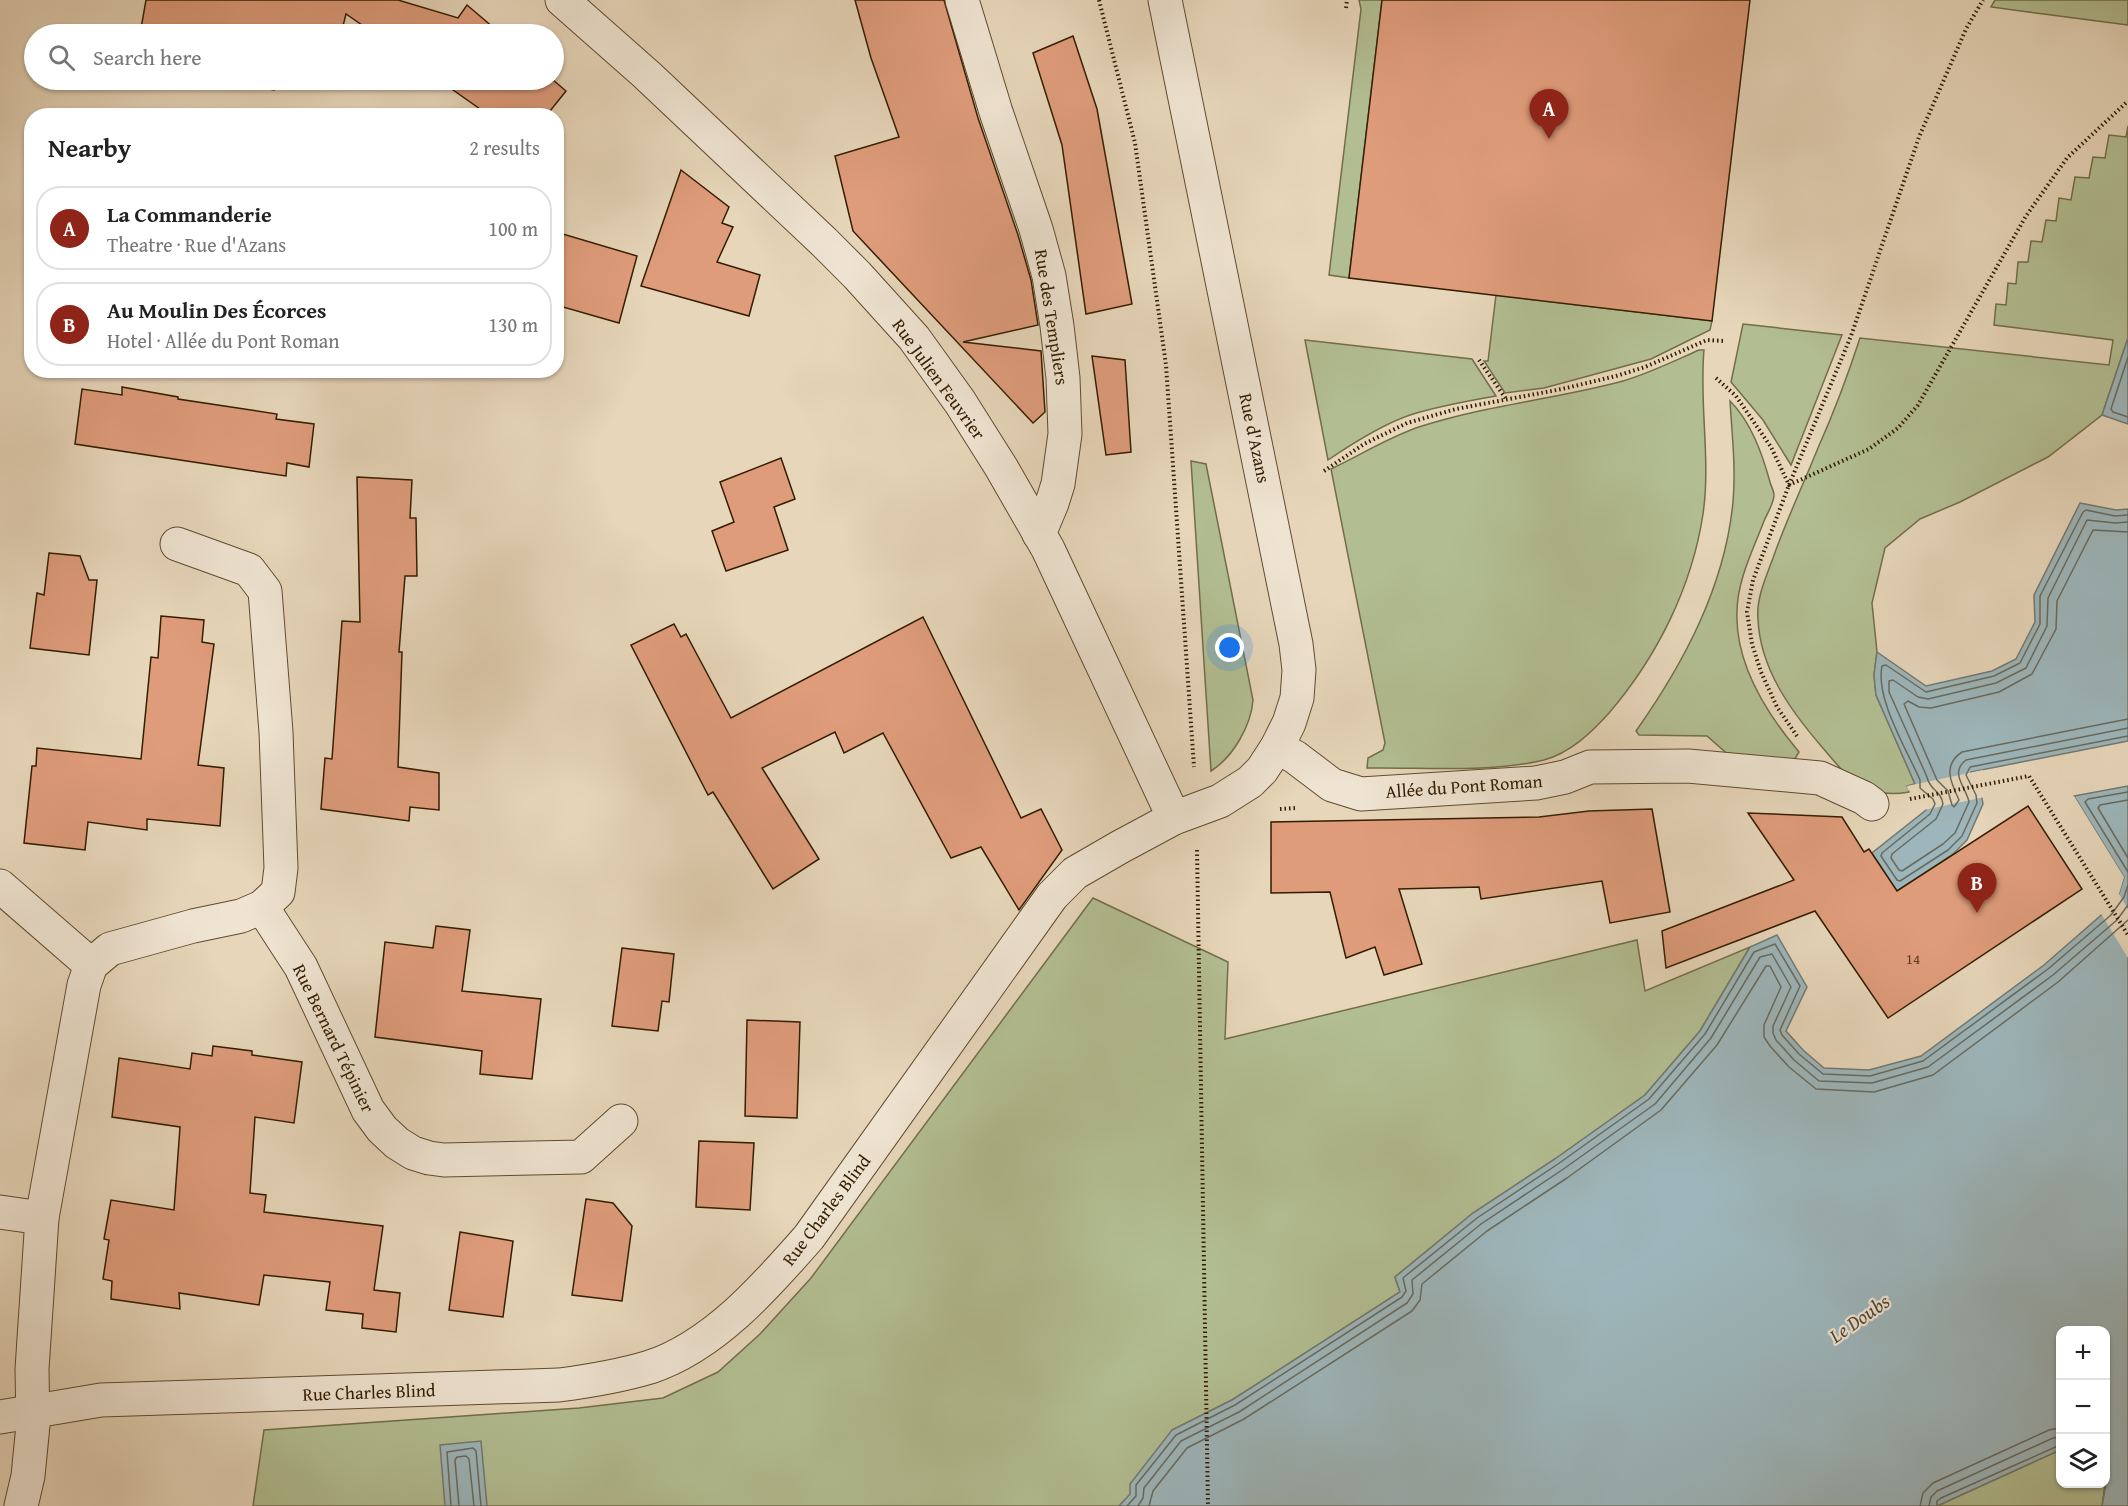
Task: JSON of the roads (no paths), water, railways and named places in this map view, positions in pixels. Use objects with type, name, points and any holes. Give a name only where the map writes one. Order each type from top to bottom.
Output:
[{"type":"street","name":"Rue Julien Feuvrier","points":[[562,0],[647,75],[824,242],[858,275],[914,338],[960,402],[1001,467],[1039,534],[1185,814]]},
{"type":"street","name":"Rue des Templiers","points":[[962,0],[996,112],[1036,228],[1049,276],[1057,326],[1063,378],[1065,434],[1058,484],[1053,503],[1039,534]]},
{"type":"street","name":"Rue d'Azans","points":[[1165,0],[1296,644],[1299,670],[1297,698],[1289,723],[1262,770],[1237,792],[1185,814]]},
{"type":"street","points":[[21,1506],[28,1476],[33,1425],[32,1369],[42,1218],[84,985],[92,965],[110,949],[193,926],[241,916],[262,907],[278,892],[281,868],[276,732],[265,591],[249,570],[177,544]]},
{"type":"street","name":"Allée du Pont Roman","points":[[1277,747],[1295,757],[1332,785],[1361,794],[1536,783],[1565,777],[1590,766],[1688,766],[1820,778],[1872,804]]},
{"type":"street","name":"Rue Charles Blind","points":[[0,1417],[101,1400],[559,1385],[607,1378],[652,1366],[683,1351],[710,1334],[742,1309],[809,1237],[1052,896],[1075,873],[1185,814]]},
{"type":"street","points":[[0,886],[92,965]]},
{"type":"street","name":"Rue Bernard Tépinier","points":[[262,907],[301,967],[368,1110],[382,1129],[397,1143],[413,1153],[444,1160],[581,1157],[621,1121]]},
{"type":"street","points":[[0,1212],[42,1218]]},
{"type":"water","points":[[2128,338],[2128,424],[2102,415]]},
{"type":"water","points":[[2080,503],[2116,510],[2128,509],[2128,741],[1971,772],[1981,793],[1983,804],[1967,840],[1952,855],[1897,891],[1872,853],[1926,810],[1929,803],[1907,786],[1915,784],[1876,695],[1874,675],[1877,652],[1926,686],[1992,671],[2016,659],[2035,622],[2034,595]]},
{"type":"water","name":"Le Doubs","points":[[2128,786],[2128,1506],[2102,1506],[2105,1488],[2110,1488],[2110,1326],[2056,1326],[2056,1452],[1937,1506],[1119,1506],[1130,1494],[1130,1484],[1172,1430],[1232,1400],[1400,1292],[1395,1277],[1473,1213],[1555,1159],[1645,1095],[1700,1031],[1750,947],[1777,935],[1807,987],[1786,1031],[1824,1068],[1869,1070],[1921,1056],[2044,965],[2107,910],[2119,894],[2124,877],[2074,796]]},
{"type":"water","points":[[481,1441],[487,1506],[445,1506],[440,1445]]},
{"type":"place","name":"La Commanderie","points":[[1549,139]]},
{"type":"place","name":"Au Moulin Des Écorces","points":[[1977,913]]}]
